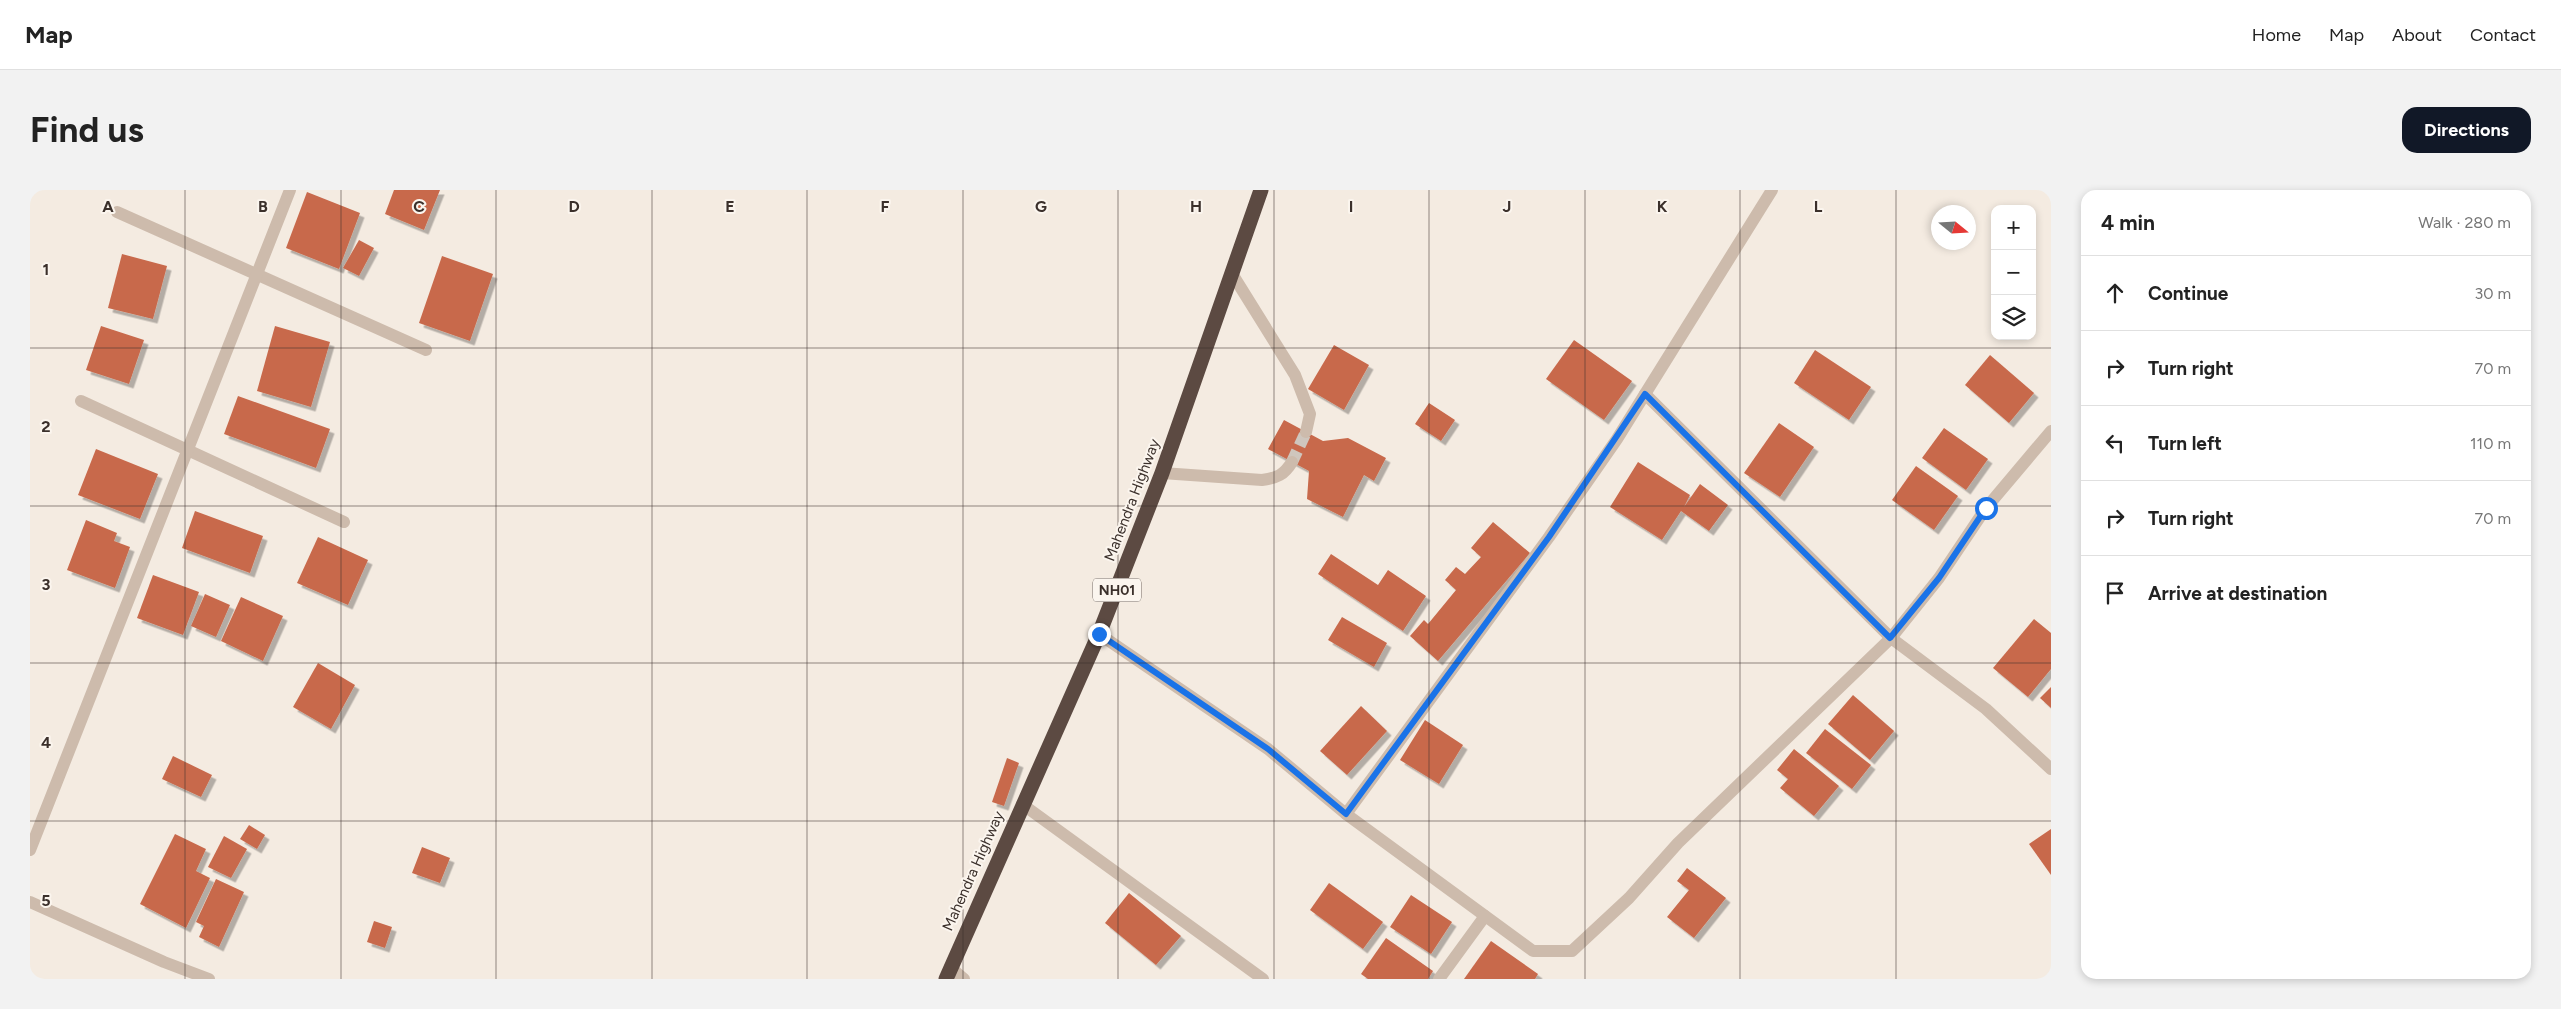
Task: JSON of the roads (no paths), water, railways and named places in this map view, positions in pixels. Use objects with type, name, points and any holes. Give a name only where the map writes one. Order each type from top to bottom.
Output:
[{"type":"highway","name":"Mahendra Highway","points":[[948,973],[1099,634],[1162,473],[1261,190]]},
{"type":"street","points":[[30,850],[290,190]]},
{"type":"street","points":[[1346,814],[1549,537],[1645,394],[1772,190]]},
{"type":"street","points":[[118,212],[257,276],[426,350]]},
{"type":"street","points":[[1231,272],[1295,375],[1310,414],[1306,432]]},
{"type":"street","points":[[1645,394],[1890,638],[1986,709],[2049,764]]},
{"type":"street","points":[[81,401],[344,522]]},
{"type":"street","points":[[1099,634],[1268,749],[1346,814],[1533,950],[1572,951],[1629,898],[1678,843],[1890,638],[1939,578],[1986,508],[2051,431]]},
{"type":"street","points":[[1162,473],[1262,480],[1277,478],[1286,472],[1292,462]]},
{"type":"street","points":[[1022,804],[1263,979]]},
{"type":"street","points":[[30,902],[164,962],[209,979]]},
{"type":"street","points":[[1439,979],[1485,916]]},
{"type":"street","points":[[948,973],[964,979]]},
{"type":"tunnel","points":[[1292,462],[1306,432]]}]
